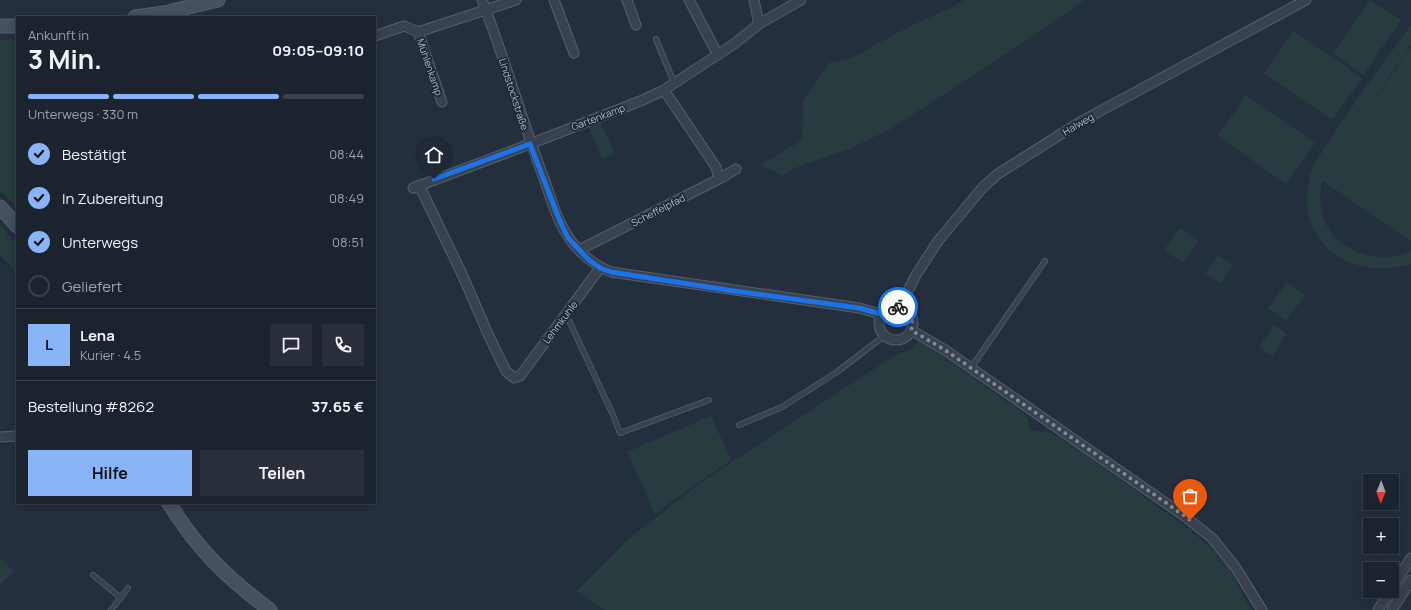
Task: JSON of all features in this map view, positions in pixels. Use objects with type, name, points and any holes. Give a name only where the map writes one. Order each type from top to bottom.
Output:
[{"type":"street","points":[[142,16],[164,13],[218,0]]},
{"type":"street","name":"Lindstockstraße","points":[[482,0],[530,144],[559,219],[568,238],[589,260],[600,268],[619,274],[859,308],[881,314]]},
{"type":"street","name":"Mühlenkamp","points":[[376,36],[404,26],[418,32],[516,0]]},
{"type":"street","points":[[554,0],[574,53]]},
{"type":"street","points":[[628,0],[636,24]]},
{"type":"street","points":[[689,0],[718,55]]},
{"type":"street","points":[[754,0],[759,24]]},
{"type":"street","name":"Gartenkamp","points":[[520,376],[514,378],[506,371],[462,274],[416,186],[530,144],[643,100],[664,90],[718,55],[785,4],[801,0]]},
{"type":"street","name":"Halweg","points":[[902,308],[907,293],[916,275],[938,241],[983,187],[998,174],[1080,122],[1306,0]]},
{"type":"street","points":[[0,26],[16,26]]},
{"type":"street","name":"Mühlenkamp","points":[[418,32],[442,102]]},
{"type":"street","points":[[664,90],[716,167],[719,179]]},
{"type":"street","name":"Scheffelpfad","points":[[579,250],[736,169]]},
{"type":"street","points":[[0,207],[16,225]]},
{"type":"street","name":"Lehmkuhle","points":[[520,376],[600,268]]},
{"type":"street","points":[[895,306],[902,308],[911,316],[911,330],[900,339],[889,339],[884,336],[880,330],[879,323],[881,314],[888,308],[895,306]]},
{"type":"street","points":[[911,330],[945,350],[1162,500],[1212,538],[1236,568],[1262,610]]},
{"type":"street","points":[[0,437],[16,436]]},
{"type":"street","points":[[170,504],[184,527],[202,550],[228,576],[269,610]]},
{"type":"street","points":[[1399,577],[1411,558]]},
{"type":"street","points":[[1392,610],[1411,580]]},
{"type":"street","points":[[1378,610],[1386,598]]},
{"type":"lane","points":[[656,39],[674,83]]},
{"type":"lane","points":[[971,368],[1045,261]]},
{"type":"lane","points":[[566,314],[620,433],[709,400]]},
{"type":"lane","points":[[740,425],[782,407],[837,372],[884,336]]},
{"type":"lane","points":[[93,575],[121,598]]},
{"type":"lane","points":[[111,610],[128,588]]},
{"type":"green space","points":[[964,0],[1085,0],[889,130],[846,150],[795,168],[783,176],[761,165],[802,140],[803,101],[829,63],[854,57],[906,28],[951,8]]},
{"type":"green space","points":[[1370,0],[1401,20],[1363,75],[1333,53]]},
{"type":"green space","points":[[1411,25],[1411,45],[1326,168],[1411,47],[1411,241],[1323,181],[1320,200],[1323,217],[1331,232],[1343,244],[1358,252],[1375,256],[1393,256],[1411,251],[1411,264],[1401,267],[1381,269],[1370,268],[1342,259],[1326,246],[1315,232],[1309,216],[1307,198],[1310,173],[1311,169],[1348,112]]},
{"type":"green space","points":[[1294,31],[1362,78],[1332,120],[1264,73]]},
{"type":"green space","points":[[0,40],[16,40],[16,206],[0,190]]},
{"type":"green space","points":[[1246,95],[1315,143],[1286,184],[1218,136]]},
{"type":"green space","points":[[601,123],[615,154],[602,160],[589,128]]},
{"type":"green space","points":[[0,225],[16,244],[16,272],[0,255]]},
{"type":"green space","points":[[1180,228],[1199,241],[1183,263],[1164,250]]},
{"type":"green space","points":[[1218,255],[1233,265],[1220,283],[1205,273]]},
{"type":"green space","points":[[1287,282],[1305,295],[1286,321],[1268,308]]},
{"type":"green space","points":[[1274,325],[1287,334],[1272,356],[1259,347]]},
{"type":"green space","points":[[920,340],[1027,416],[1028,425],[1032,430],[1041,432],[1049,431],[1073,446],[1189,529],[1210,547],[1229,569],[1251,610],[604,610],[577,591],[627,540],[703,481],[897,354],[910,350]]},
{"type":"green space","points":[[711,416],[731,460],[655,514],[627,452]]},
{"type":"green space","points":[[0,558],[14,571],[0,585]]},
{"type":"way so far","points":[[898,307],[907,311],[911,316],[911,330],[945,350],[1190,520]]},
{"type":"route","points":[[434,179],[530,144],[559,219],[568,238],[589,260],[600,268],[611,272],[734,291],[859,308],[881,314],[888,308],[895,306],[898,307]]}]
